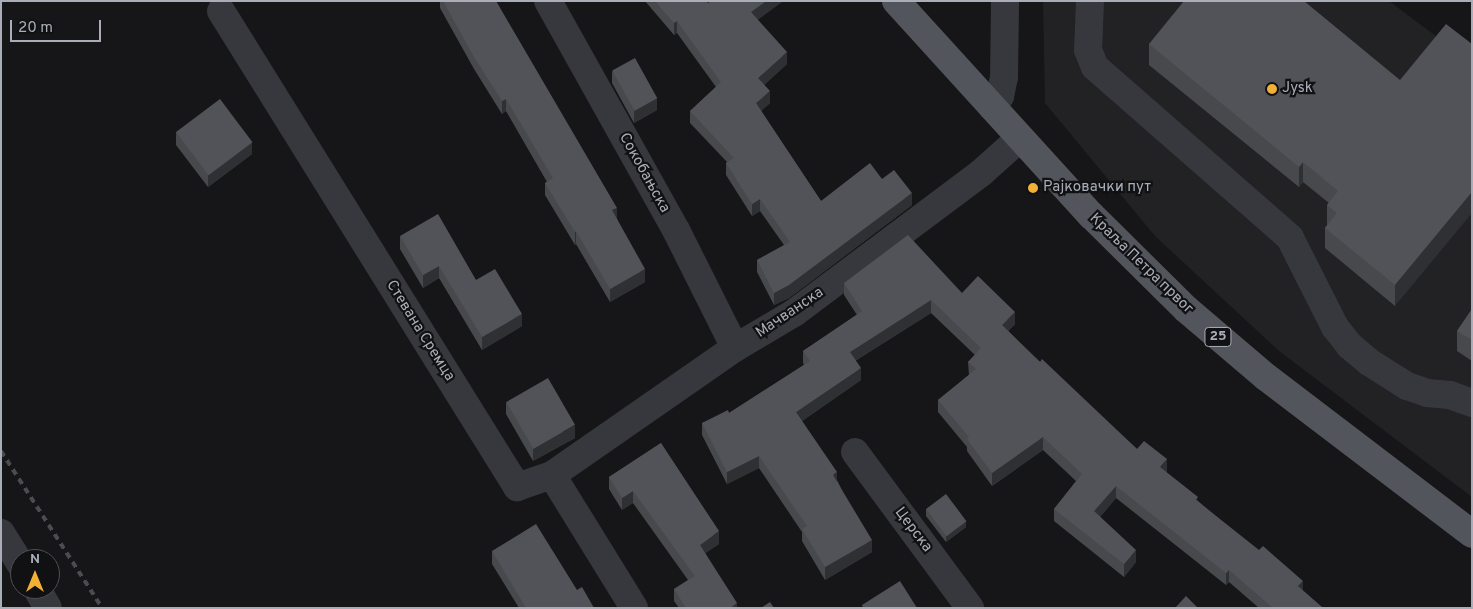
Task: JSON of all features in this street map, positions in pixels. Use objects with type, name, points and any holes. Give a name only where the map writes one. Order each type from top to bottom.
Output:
[{"type":"main road","name":"25","points":[[896,1],[992,107]]},
{"type":"main road","name":"Краља Петра првог","points":[[992,107],[1141,266],[1199,320],[1266,377],[1472,534]]},
{"type":"street","name":"Сокобањска","points":[[548,1],[676,230],[735,348]]},
{"type":"street","points":[[992,107],[1000,96],[1004,77],[1005,1]]},
{"type":"street","points":[[1090,1],[1088,50],[1095,67],[1290,238],[1335,327],[1350,346],[1369,362],[1406,386],[1427,393],[1450,395],[1472,403]]},
{"type":"street","name":"Стевана Сремца","points":[[221,11],[517,487],[552,475]]},
{"type":"street","name":"Мачванска","points":[[552,475],[735,348],[794,313],[981,173],[1019,138]]},
{"type":"street","name":"Церска","points":[[855,452],[970,608]]},
{"type":"street","points":[[552,475],[634,608]]},
{"type":"street","points":[[1,533],[11,549]]},
{"type":"shaded area","points":[[1043,1],[1389,1],[1472,63],[1472,497],[1279,351],[1155,236],[1045,103]]},
{"type":"building","points":[[443,1],[496,1],[617,208],[612,210],[645,269],[610,289],[545,183],[553,178],[506,99],[502,101],[474,57]]},
{"type":"building","points":[[655,1],[706,1],[708,3],[711,1],[766,1],[751,12],[787,52],[758,78],[770,91],[756,103],[821,201],[870,163],[882,179],[894,170],[912,193],[789,285],[774,293],[757,260],[790,242],[760,199],[752,204],[726,163],[734,158],[690,111],[721,82],[677,21],[674,23]]},
{"type":"building","points":[[1184,1],[1304,1],[1400,80],[1446,24],[1472,44],[1472,192],[1395,285],[1325,228],[1337,213],[1327,205],[1338,191],[1303,162],[1299,167],[1149,44]]},
{"type":"building","points":[[635,58],[657,98],[635,111],[612,71]]},
{"type":"building","points":[[220,99],[252,142],[209,175],[176,132]]},
{"type":"building","points":[[438,214],[476,280],[495,269],[522,314],[482,337],[439,266],[423,275],[400,236]]},
{"type":"building","points":[[908,235],[962,293],[978,276],[1015,312],[1002,325],[1040,362],[1042,359],[1137,449],[1144,441],[1167,459],[1160,467],[1198,497],[1196,500],[1259,550],[1263,546],[1303,581],[1298,586],[1323,608],[1273,608],[1229,570],[1226,573],[1116,486],[1094,511],[1136,550],[1124,564],[1054,509],[1082,474],[1043,437],[992,473],[967,439],[969,437],[938,400],[976,369],[968,362],[981,348],[931,300],[850,352],[861,368],[796,412],[837,472],[833,475],[872,540],[825,567],[802,529],[807,526],[759,456],[727,472],[702,423],[728,410],[729,413],[810,361],[803,351],[862,311],[844,283]]},
{"type":"building","points":[[1472,309],[1472,340],[1457,331]]},
{"type":"building","points":[[548,378],[575,425],[533,449],[506,402]]},
{"type":"building","points":[[661,443],[719,531],[700,545],[737,603],[730,608],[686,608],[674,589],[695,576],[633,491],[622,498],[609,477]]},
{"type":"building","points":[[946,494],[966,521],[946,536],[926,509]]},
{"type":"building","points":[[536,524],[577,590],[582,587],[594,608],[526,608],[492,551]]},
{"type":"building","points":[[900,581],[917,608],[863,608],[862,605]]},
{"type":"building","points":[[1186,596],[1198,608],[1175,608]]},
{"type":"building","points":[[770,602],[774,608],[761,608]]},
{"type":"railway","points":[[1,451],[102,608]]},
{"type":"place","name":"Jysk","points":[[1272,89]]},
{"type":"place","name":"Рајковачки пут","points":[[1033,188]]}]
